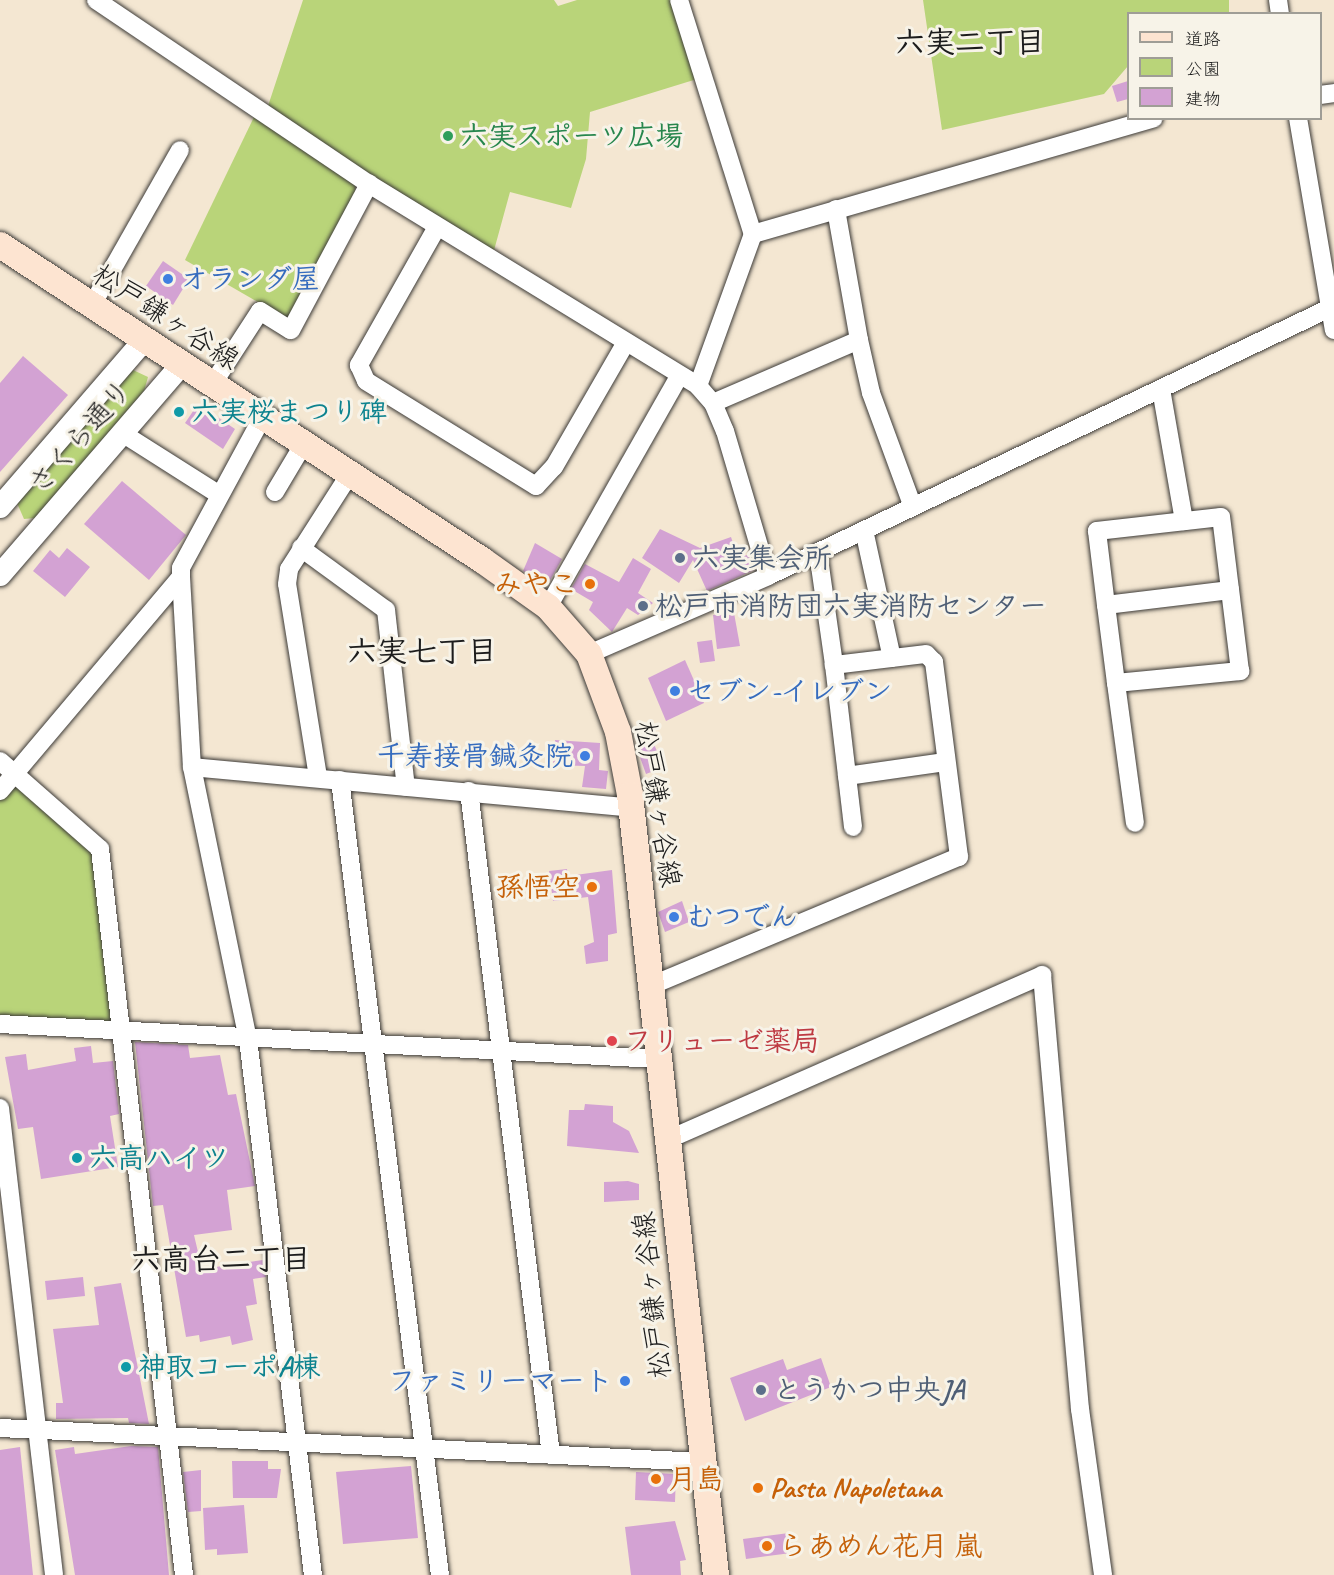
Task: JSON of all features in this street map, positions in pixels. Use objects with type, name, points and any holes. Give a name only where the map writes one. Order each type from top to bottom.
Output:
[{"type":"main road","name":"松戸鎌ヶ谷線","points":[[0,245],[548,607],[589,654],[618,732],[631,808],[715,1575]]},
{"type":"street","points":[[96,0],[369,184],[625,344],[698,386],[713,403],[768,576]]},
{"type":"street","points":[[679,0],[753,234],[698,386]]},
{"type":"street","points":[[753,234],[836,208],[1147,120]]},
{"type":"street","points":[[1298,120],[1332,307],[1334,330]]},
{"type":"street","points":[[92,305],[180,150]]},
{"type":"street","points":[[212,384],[260,311],[291,330],[369,184]]},
{"type":"street","points":[[836,208],[859,340],[871,393],[913,507]]},
{"type":"street","points":[[437,227],[359,365],[366,381],[536,486],[543,485],[625,344]]},
{"type":"street","points":[[589,654],[768,576],[1332,307]]},
{"type":"street","name":"さくら通り","points":[[0,507],[144,340]]},
{"type":"street","points":[[713,403],[859,340]]},
{"type":"street","name":"さくら通り","points":[[0,575],[181,365]]},
{"type":"street","points":[[548,607],[679,376]]},
{"type":"street","points":[[1161,389],[1184,521]]},
{"type":"street","points":[[0,791],[181,577],[218,494],[262,418]]},
{"type":"street","points":[[122,434],[218,494]]},
{"type":"street","points":[[275,492],[303,445]]},
{"type":"street","points":[[318,777],[287,584],[301,548],[349,474]]},
{"type":"street","points":[[1116,683],[1240,671],[1221,517],[1097,531],[1116,683],[1135,823]]},
{"type":"street","points":[[864,530],[892,658]]},
{"type":"street","points":[[301,548],[386,610],[406,787]]},
{"type":"street","points":[[818,552],[853,827]]},
{"type":"street","points":[[181,577],[192,767],[248,1039],[313,1575]]},
{"type":"street","points":[[1106,605],[1230,590]]},
{"type":"street","points":[[650,986],[959,857],[945,762],[934,662],[926,654],[834,666]]},
{"type":"street","points":[[0,761],[100,849],[184,1575]]},
{"type":"street","points":[[847,776],[945,762]]},
{"type":"street","points":[[192,767],[469,791],[631,808]]},
{"type":"street","points":[[340,780],[440,1575]]},
{"type":"street","points":[[469,791],[551,1455]]},
{"type":"street","points":[[667,1140],[1042,975],[1080,1409],[1103,1575]]},
{"type":"street","points":[[0,1024],[657,1059]]},
{"type":"street","points":[[0,1108],[54,1575]]},
{"type":"street","points":[[0,1428],[703,1462]]},
{"type":"green space","name":"六実スポーツ広場","points":[[303,0],[554,0],[558,6],[577,0],[672,0],[697,79],[590,112],[586,159],[571,208],[510,192],[493,254],[267,109]]},
{"type":"green space","points":[[923,0],[1229,0],[1229,12],[1127,12],[1127,67],[1104,94],[942,130]]},
{"type":"green space","points":[[254,117],[355,184],[355,196],[289,320],[185,260]]},
{"type":"green space","points":[[133,370],[148,377],[144,391],[35,518],[24,519],[17,503]]},
{"type":"green space","points":[[15,773],[100,849],[121,1031],[0,1024],[0,791]]},
{"type":"building","points":[[1127,81],[1127,99],[1117,102],[1112,86]]},
{"type":"building","points":[[163,261],[189,279],[173,305],[146,286]]},
{"type":"building","points":[[23,356],[68,395],[0,472],[0,383]]},
{"type":"building","points":[[198,404],[235,429],[223,449],[185,423]]},
{"type":"building","points":[[122,481],[186,535],[149,580],[84,524]]},
{"type":"building","points":[[660,529],[700,548],[731,537],[738,558],[750,554],[754,570],[707,591],[693,560],[679,583],[642,558]]},
{"type":"building","points":[[535,543],[562,559],[548,584],[523,571]]},
{"type":"building","points":[[67,548],[90,567],[65,597],[33,571],[50,550],[59,558]]},
{"type":"building","points":[[633,558],[651,569],[638,593],[653,603],[638,615],[627,608],[612,632],[589,610],[593,602],[571,589],[585,564],[619,582]]},
{"type":"building","points":[[734,613],[740,646],[717,649],[713,615]]},
{"type":"building","points":[[712,640],[715,661],[700,663],[697,642]]},
{"type":"building","points":[[685,660],[704,703],[666,721],[648,678]]},
{"type":"building","points":[[555,740],[600,743],[599,770],[608,771],[606,789],[582,787],[585,766],[553,765]]},
{"type":"building","points":[[653,742],[664,767],[646,774],[637,749]]},
{"type":"building","points":[[567,869],[568,876],[612,870],[617,933],[608,935],[608,961],[586,964],[584,946],[594,942],[588,897],[553,901],[549,871]]},
{"type":"building","points":[[682,901],[689,922],[665,932],[658,912]]},
{"type":"building","points":[[135,1042],[188,1045],[190,1058],[220,1055],[228,1095],[236,1094],[255,1186],[227,1190],[232,1230],[194,1235],[202,1269],[263,1260],[266,1277],[253,1279],[257,1304],[246,1306],[253,1340],[232,1345],[230,1336],[200,1342],[199,1335],[186,1337],[163,1205],[153,1206]]},
{"type":"building","points":[[91,1046],[93,1063],[113,1061],[119,1114],[110,1116],[118,1167],[41,1179],[33,1127],[18,1129],[5,1057],[26,1054],[28,1070],[76,1061],[74,1048]]},
{"type":"building","points":[[585,1104],[613,1106],[613,1122],[629,1131],[639,1153],[567,1146],[569,1110],[584,1110]]},
{"type":"building","points":[[628,1181],[639,1184],[639,1200],[604,1202],[604,1182]]},
{"type":"building","points":[[83,1277],[85,1296],[47,1300],[45,1281]]},
{"type":"building","points":[[121,1283],[149,1424],[129,1423],[128,1418],[56,1419],[56,1403],[63,1403],[53,1329],[99,1325],[94,1287]]},
{"type":"building","points":[[821,1358],[831,1387],[745,1421],[730,1378],[783,1359],[787,1370]]},
{"type":"building","points":[[131,1446],[158,1447],[169,1575],[75,1575],[55,1450],[74,1447],[75,1454]]},
{"type":"building","points":[[20,1447],[33,1575],[0,1575],[0,1450]]},
{"type":"building","points":[[232,1461],[268,1461],[268,1469],[281,1469],[277,1498],[233,1498]]},
{"type":"building","points":[[411,1466],[418,1538],[343,1544],[336,1472]]},
{"type":"building","points":[[201,1470],[201,1511],[188,1512],[183,1472]]},
{"type":"building","points":[[636,1472],[676,1474],[675,1502],[635,1500]]},
{"type":"building","points":[[244,1505],[248,1553],[217,1555],[217,1549],[205,1550],[203,1508]]},
{"type":"building","points":[[675,1521],[686,1560],[680,1561],[681,1575],[631,1575],[625,1527]]},
{"type":"building","points":[[789,1533],[791,1553],[746,1559],[743,1539]]},
{"type":"place","name":"六実スポーツ広場","points":[[448,136]]},
{"type":"place","name":"オランダ屋","points":[[168,279]]},
{"type":"place","name":"六実桜まつり碑","points":[[179,412]]},
{"type":"place","name":"六実集会所","points":[[680,558]]},
{"type":"place","name":"みやこ","points":[[590,584]]},
{"type":"place","name":"松戸市消防団六実消防センター","points":[[643,606]]},
{"type":"place","name":"セブン-イレブン","points":[[675,691]]},
{"type":"place","name":"千寿接骨鍼灸院","points":[[585,756]]},
{"type":"place","name":"孫悟空","points":[[592,887]]},
{"type":"place","name":"むつでん","points":[[674,917]]},
{"type":"place","name":"フリューゼ薬局","points":[[612,1041]]},
{"type":"place","name":"六高ハイツ","points":[[77,1158]]},
{"type":"place","name":"神取コーポA棟","points":[[126,1367]]},
{"type":"place","name":"ファミリーマート","points":[[625,1381]]},
{"type":"place","name":"とうかつ中央JA","points":[[761,1390]]},
{"type":"place","name":"月島","points":[[656,1479]]},
{"type":"place","name":"Pasta Napoletana","points":[[758,1488]]},
{"type":"place","name":"らあめん花月 嵐","points":[[767,1546]]},
{"type":"district","name":"六実二丁目","points":[[970,42]]},
{"type":"district","name":"六実七丁目","points":[[422,651]]},
{"type":"district","name":"六高台二丁目","points":[[221,1259]]}]
